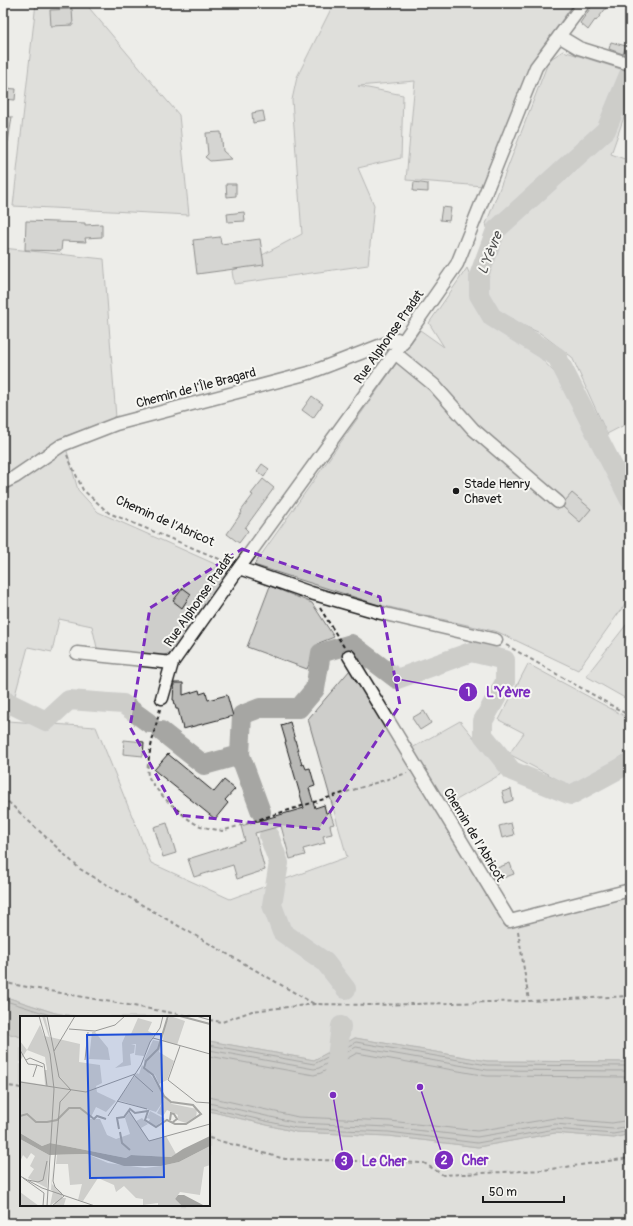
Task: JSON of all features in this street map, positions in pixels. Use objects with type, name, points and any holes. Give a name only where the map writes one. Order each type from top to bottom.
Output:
[{"type":"street","name":"Rue Alphonse Pradat","points":[[162,698],[172,663],[239,568],[396,353],[457,264],[536,67],[584,3]]},
{"type":"street","points":[[559,36],[579,48],[625,62]]},
{"type":"street","name":"Chemin de l'Île Bragard","points":[[3,483],[15,477],[62,445],[116,424],[309,373],[397,339],[403,343]]},
{"type":"street","points":[[396,353],[434,385],[473,429],[558,502]]},
{"type":"street","points":[[239,568],[311,593],[381,613],[496,640]]},
{"type":"street","name":"Rue Alphonse Pradat","points":[[77,653],[172,663]]},
{"type":"street","name":"Chemin de l'Abricot","points":[[349,656],[510,921],[516,919]]},
{"type":"street","points":[[516,919],[630,890]]},
{"type":"path","name":"Chemin de l'Abricot","points":[[62,445],[83,490],[108,513],[239,568]]},
{"type":"path","points":[[311,593],[349,656]]},
{"type":"path","points":[[496,640],[630,716]]},
{"type":"path","points":[[162,698],[148,766],[148,776],[160,793],[175,808],[198,825],[222,830],[418,769]]},
{"type":"path","points":[[3,797],[80,869],[315,1004]]},
{"type":"path","points":[[516,919],[529,1001]]},
{"type":"path","points":[[3,981],[11,984],[188,1016]]},
{"type":"path","points":[[210,1020],[222,1022],[252,1011],[315,1004],[373,1005],[529,1001],[630,996]]},
{"type":"path","points":[[3,1085],[20,1088]]},
{"type":"path","points":[[210,1138],[285,1159],[424,1163],[443,1175],[544,1170],[630,1158]]},
{"type":"highlighted area","points":[[242,549],[380,597],[400,705],[319,829],[178,815],[130,727],[150,608]]},
{"type":"shaded area","points":[[36,3],[85,3],[179,115],[189,215],[13,206]]},
{"type":"shaded area","points":[[334,3],[574,3],[532,62],[483,186],[406,180],[415,81],[358,86],[403,95],[401,158],[358,168],[374,205],[368,265],[234,284],[232,271],[302,234],[292,100],[297,77]]},
{"type":"shaded area","points":[[563,51],[630,72],[630,100],[611,154],[630,161],[630,422],[607,434],[572,357],[540,333],[497,314],[490,303],[486,279],[497,254],[486,224],[549,60]]},
{"type":"shaded area","points":[[3,248],[104,259],[116,418],[63,437],[78,490],[98,512],[233,572],[173,652],[151,660],[98,652],[92,626],[59,619],[52,652],[28,647],[8,721],[96,727],[151,863],[230,899],[347,857],[308,719],[356,663],[509,919],[630,886],[630,1062],[487,1061],[355,1038],[314,1060],[210,1041],[210,1016],[72,1016],[55,1013],[3,996]]},
{"type":"shaded area","name":"Stade Henry Chavet","points":[[467,268],[488,318],[531,348],[560,378],[630,511],[630,597],[578,670],[498,632],[376,604],[254,565],[420,330],[444,347],[429,323]]},
{"type":"shaded area","points":[[270,586],[312,603],[334,637],[319,643],[307,669],[247,647]]},
{"type":"shaded area","points":[[630,620],[630,701],[586,676]]},
{"type":"shaded area","points":[[528,664],[630,719],[630,751],[574,788],[509,754],[524,733],[499,720]]},
{"type":"shaded area","points":[[460,721],[503,773],[446,806],[412,748]]},
{"type":"shaded area","points":[[3,1032],[20,1037],[20,1206],[210,1206],[210,1111],[296,1132],[389,1136],[478,1147],[555,1133],[614,1138],[630,1134],[630,1223],[3,1223]]},
{"type":"water","points":[[3,996],[55,1013],[72,1016],[20,1016],[20,1037],[3,1032]]},
{"type":"water","points":[[355,1038],[487,1061],[630,1062],[630,1134],[614,1138],[555,1133],[478,1147],[389,1136],[296,1132],[210,1111],[210,1041],[314,1060]]},
{"type":"building","points":[[594,3],[610,3],[588,30],[580,23]]},
{"type":"building","points":[[72,9],[73,25],[51,26],[50,10]]},
{"type":"building","points":[[611,42],[626,46],[623,54],[609,49]]},
{"type":"building","points":[[4,88],[16,89],[15,100],[3,99]]},
{"type":"building","points":[[263,111],[265,121],[253,123],[252,113]]},
{"type":"building","points":[[3,117],[12,117],[8,142],[3,141]]},
{"type":"building","points":[[221,132],[223,151],[232,159],[210,161],[205,157],[208,154],[206,133]]},
{"type":"building","points":[[414,182],[428,184],[428,192],[413,191]]},
{"type":"building","points":[[226,184],[236,184],[236,196],[227,197]]},
{"type":"building","points":[[442,207],[451,208],[449,221],[440,220]]},
{"type":"building","points":[[244,212],[245,221],[228,222],[227,214]]},
{"type":"building","points":[[26,221],[85,223],[85,225],[102,224],[102,237],[85,238],[86,242],[62,241],[61,251],[25,250]]},
{"type":"building","points":[[220,237],[221,244],[260,239],[264,265],[197,274],[193,240]]},
{"type":"building","points":[[312,396],[323,404],[313,418],[302,410]]},
{"type":"building","points":[[262,464],[269,469],[264,477],[257,471]]},
{"type":"building","points":[[263,479],[274,488],[245,528],[248,531],[239,543],[227,534],[253,495],[251,494]]},
{"type":"building","points":[[572,493],[591,509],[580,522],[563,507],[565,501]]},
{"type":"building","points":[[183,588],[191,594],[182,608],[173,601]]},
{"type":"building","points":[[174,683],[183,683],[183,695],[199,690],[200,694],[206,692],[208,700],[227,695],[233,716],[183,729],[178,709],[176,709],[173,700]]},
{"type":"building","points":[[424,711],[431,723],[420,730],[412,718]]},
{"type":"building","points":[[290,722],[302,765],[304,764],[306,769],[310,768],[315,786],[309,788],[315,808],[324,805],[326,813],[330,812],[334,824],[330,825],[332,834],[323,836],[325,843],[303,849],[305,855],[290,859],[281,826],[255,833],[265,870],[237,879],[233,865],[194,877],[188,859],[245,841],[241,826],[304,808],[281,725]]},
{"type":"building","points":[[124,740],[144,742],[143,756],[123,754]]},
{"type":"building","points":[[168,754],[214,792],[224,780],[235,789],[225,800],[228,803],[215,819],[154,770]]},
{"type":"building","points":[[511,789],[513,800],[505,803],[502,792]]},
{"type":"building","points":[[167,823],[176,853],[163,857],[154,827]]},
{"type":"building","points":[[511,823],[514,835],[502,838],[499,826]]},
{"type":"building","points":[[510,863],[514,874],[495,881],[489,871]]},
{"type":"waterway","name":"L'Yèvre","points":[[630,72],[606,130],[496,230],[479,276],[479,295],[492,317],[557,357],[630,500]]},
{"type":"waterway","name":"L'Yèvre","points":[[261,812],[240,755],[242,715],[260,708],[299,708],[315,689],[321,653],[351,644],[397,679],[471,652],[505,660],[505,682],[483,721],[483,735],[512,771],[571,795],[630,763]]},
{"type":"waterway","name":"L'Yèvre","points":[[3,700],[46,721],[69,700],[123,704],[149,723]]},
{"type":"waterway","name":"L'Yèvre","points":[[161,731],[204,765],[240,755]]},
{"type":"waterway","name":"L'Yèvre","points":[[269,836],[279,863],[272,905],[282,932],[325,962],[346,989]]},
{"type":"waterway","name":"L'Yèvre","points":[[335,1073],[341,1026]]},
{"type":"place","name":"Stade Henry Chavet","points":[[456,491]]},
{"type":"place","name":"L'Yèvre","points":[[397,679]]},
{"type":"place","name":"Cher","points":[[420,1087]]},
{"type":"place","name":"Le Cher","points":[[333,1095]]}]
